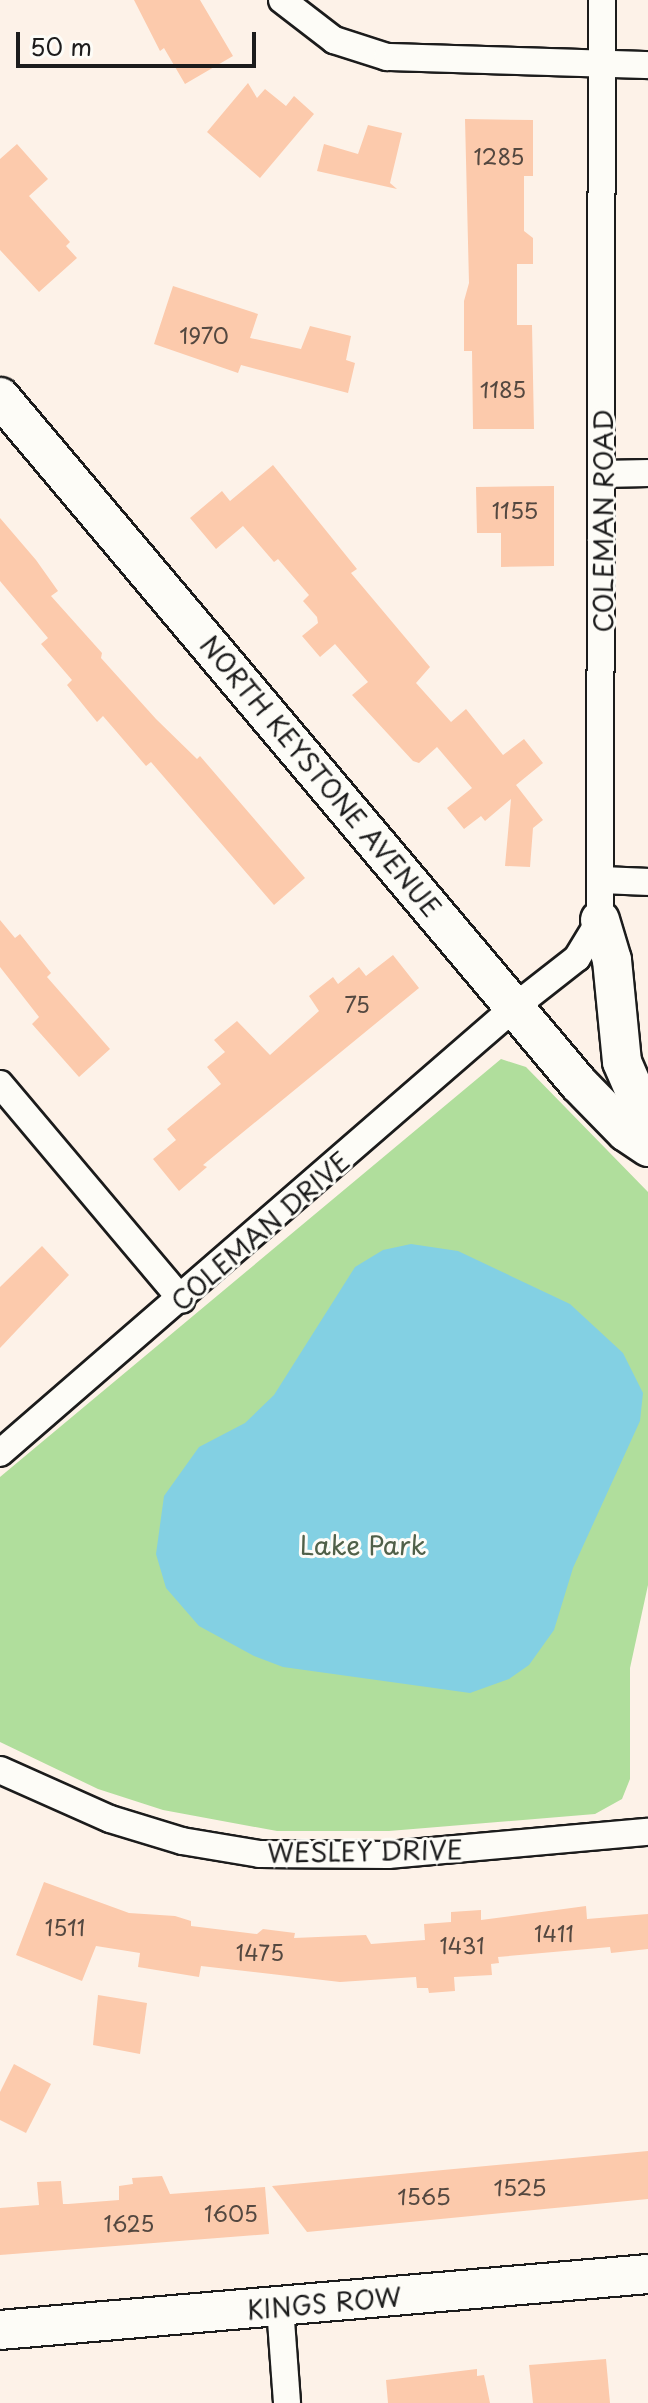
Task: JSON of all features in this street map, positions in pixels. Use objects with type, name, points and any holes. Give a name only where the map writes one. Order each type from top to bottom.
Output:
[{"type":"street","points":[[282,0],[334,40],[387,57],[648,65]]},
{"type":"street","name":"COLEMAN ROAD","points":[[517,1005],[577,958],[600,920],[603,880],[602,0]]},
{"type":"street","name":"NORTH KEYSTONE AVENUE","points":[[0,397],[517,1005],[579,1084],[626,1132],[648,1147]]},
{"type":"street","points":[[603,474],[648,473]]},
{"type":"street","points":[[603,880],[648,882]]},
{"type":"street","points":[[600,920],[612,960],[622,1062],[648,1122]]},
{"type":"street","name":"COLEMAN DRIVE","points":[[0,1453],[182,1300],[517,1005]]},
{"type":"street","points":[[0,1084],[182,1300]]},
{"type":"street","name":"WESLEY DRIVE","points":[[0,1770],[110,1819],[182,1841],[260,1854],[388,1855],[648,1832]]},
{"type":"street","name":"KINGS ROW","points":[[0,2330],[648,2274]]},
{"type":"street","points":[[280,2307],[287,2403]]},
{"type":"green space","name":"Lake Park","points":[[501,1059],[526,1067],[648,1192],[648,1585],[630,1668],[630,1779],[622,1799],[595,1814],[389,1831],[277,1831],[163,1810],[98,1789],[0,1742],[0,1477]]},
{"type":"water","points":[[411,1244],[458,1251],[570,1304],[623,1353],[643,1393],[640,1421],[573,1568],[554,1630],[529,1665],[509,1679],[470,1693],[283,1667],[254,1656],[199,1626],[166,1588],[156,1554],[164,1496],[199,1447],[245,1423],[274,1395],[355,1267],[383,1250]]},
{"type":"building","points":[[134,0],[200,0],[233,56],[185,84],[164,48],[160,51]]},
{"type":"building","points":[[248,83],[257,98],[265,89],[286,106],[294,96],[314,114],[260,178],[207,132]]},
{"type":"building","points":[[465,119],[533,120],[533,176],[524,176],[524,231],[533,238],[533,264],[517,264],[517,325],[532,325],[534,429],[473,429],[472,351],[464,351],[464,301],[469,283]]},
{"type":"building","points":[[368,125],[402,133],[390,183],[397,189],[317,171],[324,144],[358,154]]},
{"type":"building","points":[[17,144],[48,179],[29,196],[70,242],[66,246],[77,258],[39,292],[0,250],[0,159]]},
{"type":"building","points":[[173,286],[258,314],[250,338],[301,349],[310,326],[351,336],[346,360],[355,363],[348,393],[241,365],[238,373],[154,344]]},
{"type":"building","points":[[273,465],[357,569],[351,573],[430,667],[416,683],[451,722],[466,709],[503,755],[524,739],[543,763],[516,785],[543,820],[533,828],[530,867],[505,866],[511,799],[485,821],[481,816],[464,829],[447,808],[472,788],[437,747],[419,763],[413,761],[352,695],[368,682],[335,644],[320,657],[302,636],[318,623],[317,617],[303,601],[309,595],[278,559],[274,562],[243,526],[216,549],[190,518],[222,491],[230,501]]},
{"type":"building","points":[[554,486],[554,566],[501,567],[501,533],[477,533],[476,487]]},
{"type":"building","points":[[0,518],[36,560],[58,591],[51,596],[102,653],[101,658],[156,719],[197,759],[200,756],[305,878],[274,905],[151,762],[146,766],[103,716],[97,722],[67,685],[72,680],[41,644],[48,638],[0,581]]},
{"type":"building","points":[[0,920],[15,938],[20,934],[51,973],[47,977],[110,1049],[79,1077],[32,1024],[39,1017],[0,967]]},
{"type":"building","points":[[393,955],[419,988],[203,1165],[207,1167],[179,1191],[153,1159],[176,1140],[167,1129],[221,1084],[207,1067],[225,1052],[214,1040],[237,1021],[270,1055],[319,1011],[309,996],[333,977],[338,984],[359,967],[366,976]]},
{"type":"building","points":[[42,1246],[69,1275],[0,1348],[0,1287]]},
{"type":"building","points":[[44,1882],[129,1913],[175,1916],[191,1921],[191,1926],[257,1934],[263,1929],[295,1933],[294,1938],[366,1935],[371,1944],[425,1940],[424,1924],[451,1922],[451,1912],[481,1910],[481,1920],[586,1906],[587,1919],[648,1914],[648,1949],[611,1953],[610,1947],[498,1957],[499,1963],[491,1964],[492,1975],[454,1977],[455,1991],[429,1993],[428,1988],[417,1988],[416,1977],[340,1982],[201,1966],[199,1977],[138,1967],[140,1953],[96,1946],[82,1981],[16,1955]]},
{"type":"building","points":[[98,1995],[147,2003],[140,2054],[93,2045]]},
{"type":"building","points":[[14,2064],[51,2084],[26,2133],[0,2120],[0,2092]]},
{"type":"building","points":[[648,2151],[648,2199],[307,2232],[272,2186]]},
{"type":"building","points":[[162,2176],[170,2194],[265,2187],[269,2234],[0,2255],[0,2208],[39,2205],[37,2182],[61,2181],[63,2204],[68,2204],[119,2200],[119,2186],[133,2184],[132,2178]]},
{"type":"building","points":[[606,2359],[610,2403],[533,2403],[529,2365]]},
{"type":"building","points":[[477,2369],[477,2376],[484,2375],[490,2403],[388,2403],[386,2380]]}]
